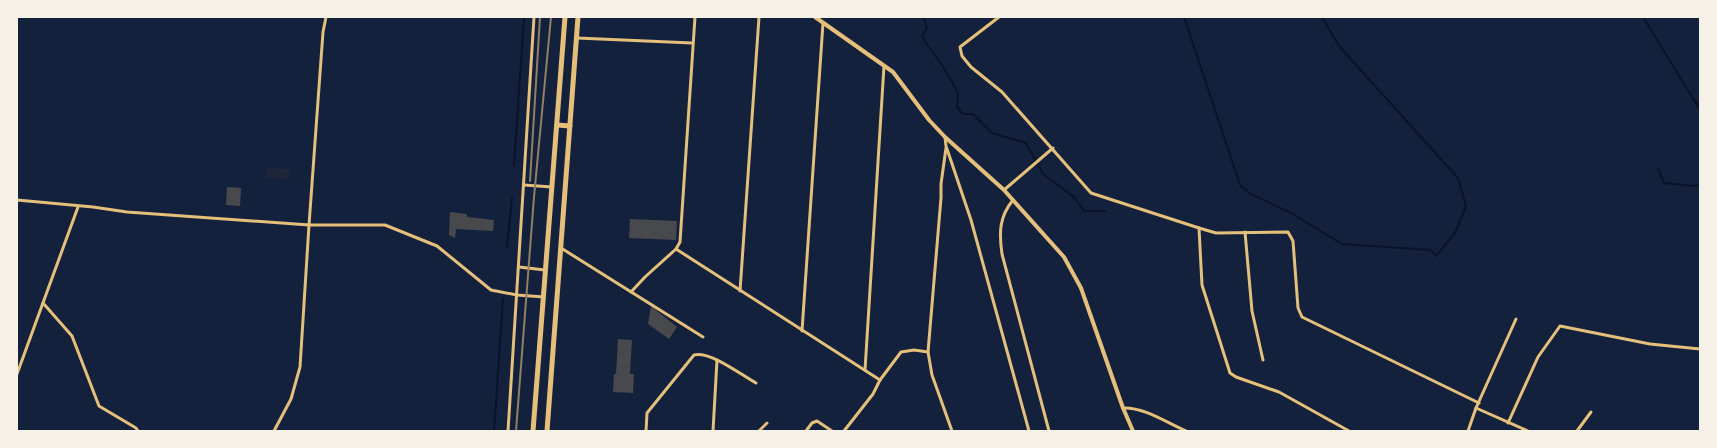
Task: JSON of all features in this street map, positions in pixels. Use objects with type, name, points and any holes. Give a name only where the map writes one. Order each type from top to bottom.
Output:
[{"type":"highway","points":[[533,431],[565,17]]},
{"type":"highway","points":[[547,431],[578,17]]},
{"type":"highway","points":[[557,125],[570,126]]},
{"type":"street","points":[[274,431],[291,399],[300,367],[308,225],[323,32],[326,17]]},
{"type":"street","points":[[508,431],[534,17]]},
{"type":"street","points":[[631,292],[676,249],[680,242],[692,43],[695,17]]},
{"type":"street","points":[[740,291],[759,17]]},
{"type":"street","points":[[815,17],[893,72],[928,120],[1004,190],[1057,249],[1076,277],[1123,408],[1133,431]]},
{"type":"street","points":[[999,17],[960,47],[962,56],[971,67],[1002,92],[1053,148],[1091,193],[1216,233],[1284,230],[1288,232],[1293,241],[1298,308],[1302,317],[1479,403]]},
{"type":"street","points":[[802,331],[823,23]]},
{"type":"street","points":[[577,38],[692,43]]},
{"type":"street","points":[[864,370],[884,66]]},
{"type":"street","points":[[945,137],[946,146],[971,220],[1029,431]]},
{"type":"street","points":[[946,146],[941,184],[928,352],[932,375],[952,431]]},
{"type":"street","points":[[1004,190],[1053,148]]},
{"type":"street","points":[[524,185],[552,187]]},
{"type":"street","points":[[17,200],[78,207],[308,225],[385,225],[437,246],[491,290],[517,295],[544,297]]},
{"type":"street","points":[[1013,200],[1006,207],[1001,221],[1000,230],[1002,254],[1048,431]]},
{"type":"street","points":[[17,374],[78,207]]},
{"type":"street","points":[[1199,228],[1202,285],[1230,373],[1236,377],[1279,392],[1349,431]]},
{"type":"street","points":[[1245,232],[1252,311],[1263,360]]},
{"type":"street","points":[[561,248],[703,337]]},
{"type":"street","points":[[676,249],[880,380]]},
{"type":"street","points":[[519,267],[545,270]]},
{"type":"street","points":[[43,303],[72,336],[99,406],[136,428],[138,431]]},
{"type":"street","points":[[1468,431],[1476,408],[1516,319]]},
{"type":"street","points":[[1508,423],[1538,357],[1560,326],[1650,344],[1700,349]]},
{"type":"street","points":[[844,431],[873,394],[880,380],[901,352],[914,350],[928,352]]},
{"type":"street","points":[[646,431],[647,413],[691,357],[697,354],[717,360],[756,384]]},
{"type":"street","points":[[712,431],[717,360]]},
{"type":"street","points":[[1123,408],[1130,408],[1140,411],[1186,431]]},
{"type":"street","points":[[1476,408],[1528,431]]},
{"type":"street","points":[[1577,431],[1590,412]]},
{"type":"street","points":[[806,431],[812,423],[818,421],[832,431]]},
{"type":"street","points":[[759,431],[767,423]]},
{"type":"shaded area","points":[[267,168],[290,169],[289,179],[266,178]]},
{"type":"building","points":[[227,187],[241,188],[240,206],[226,205]]},
{"type":"building","points":[[450,212],[467,214],[467,217],[494,220],[493,231],[456,229],[455,238],[449,235]]},
{"type":"building","points":[[630,219],[677,221],[676,240],[629,238]]},
{"type":"building","points":[[651,306],[677,327],[669,339],[648,324]]},
{"type":"building","points":[[618,339],[632,340],[630,374],[634,374],[633,393],[613,392],[614,374],[616,374]]},
{"type":"waterway","points":[[514,166],[524,17]]},
{"type":"waterway","points":[[923,17],[927,27],[922,37],[944,68],[958,93],[957,107],[963,114],[973,114],[992,133],[1026,143],[1043,174],[1074,197],[1084,211],[1105,211]]},
{"type":"waterway","points":[[1184,17],[1240,185],[1249,193],[1291,213],[1342,244],[1430,250],[1436,256],[1455,233],[1466,206],[1458,178],[1339,46],[1322,17]]},
{"type":"waterway","points":[[1643,17],[1700,110]]},
{"type":"waterway","points":[[1694,100],[1700,105]]},
{"type":"waterway","points":[[1658,168],[1664,183],[1691,186],[1700,185]]},
{"type":"waterway","points":[[507,248],[512,197]]},
{"type":"waterway","points":[[494,431],[503,299]]},
{"type":"railway","points":[[530,181],[540,17]]},
{"type":"railway","points":[[516,431],[534,197],[551,17]]}]
